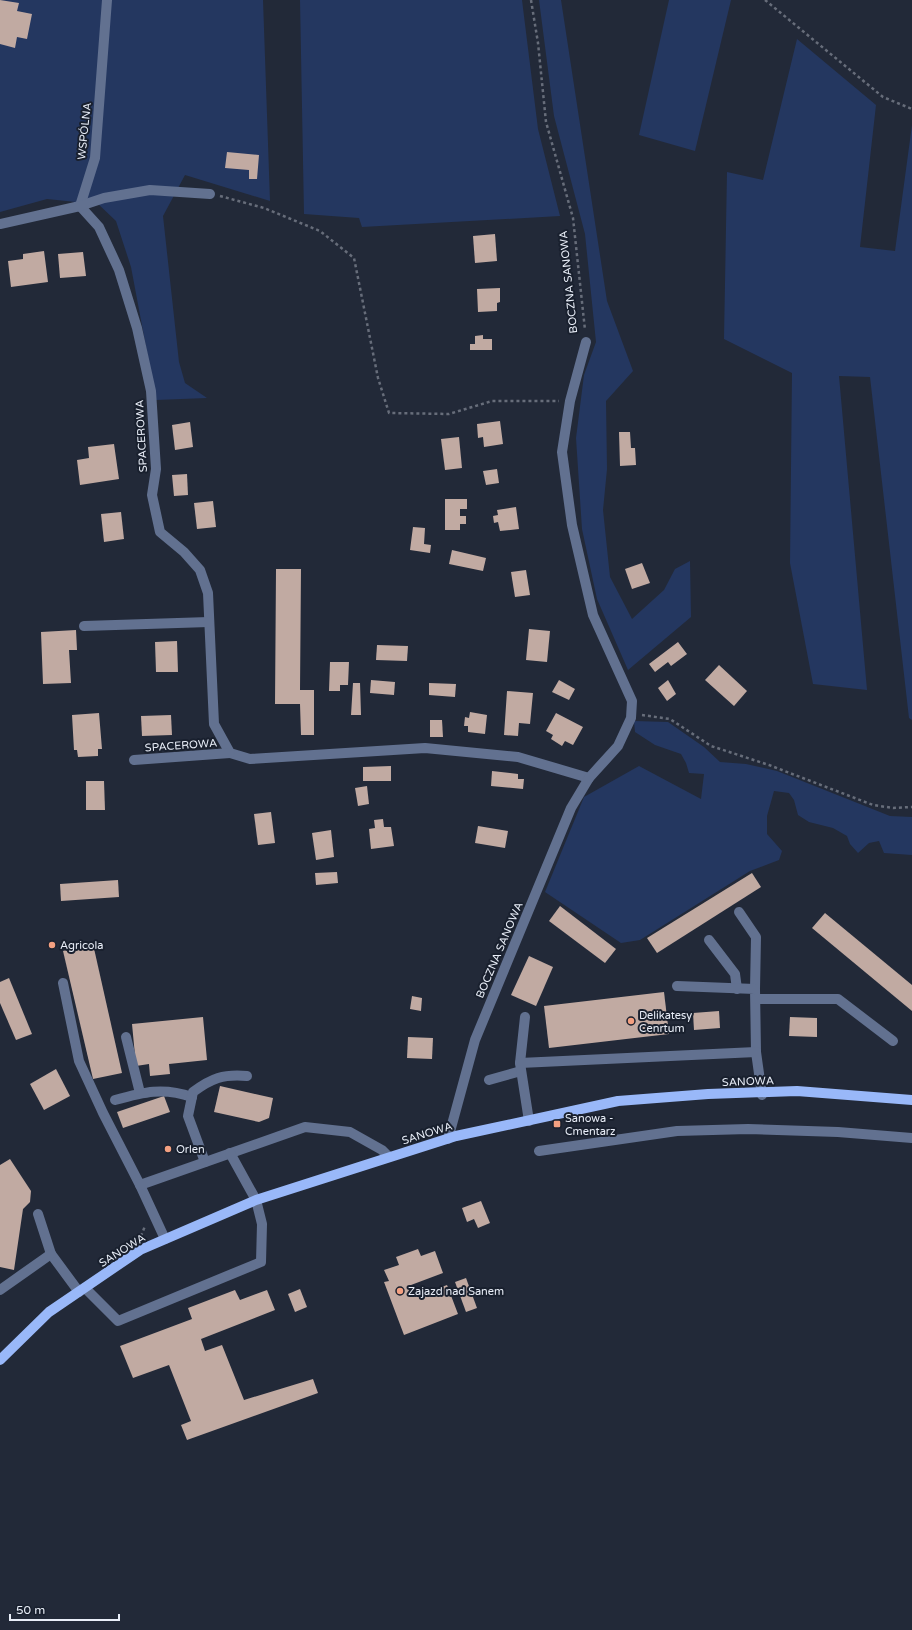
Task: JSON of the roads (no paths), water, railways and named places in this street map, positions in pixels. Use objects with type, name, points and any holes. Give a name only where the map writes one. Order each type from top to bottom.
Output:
[{"type":"main road","name":"SANOWA","points":[[0,1360],[49,1312],[140,1250],[256,1200],[448,1139],[618,1101],[708,1094],[762,1094],[797,1091],[912,1100]]},
{"type":"street","name":"WSPÓLNA","points":[[80,206],[95,158],[107,0]]},
{"type":"street","points":[[0,224],[80,206],[104,198],[150,190],[210,194]]},
{"type":"street","name":"SPACEROWA","points":[[80,206],[99,227],[119,270],[137,328],[151,391],[156,469],[152,495],[160,532],[184,552],[200,570],[208,593],[214,724],[230,753]]},
{"type":"street","name":"BOCZNA SANOWA","points":[[448,1139],[475,1040],[571,808],[589,778],[618,746],[631,718],[632,701],[593,615],[572,525],[562,452],[570,401],[586,342]]},
{"type":"street","points":[[84,626],[210,622]]},
{"type":"street","name":"SPACEROWA","points":[[134,760],[230,753],[250,759],[425,748],[518,757],[589,778]]},
{"type":"street","points":[[739,912],[756,937],[756,1052],[762,1094]]},
{"type":"street","points":[[709,940],[735,974],[737,989]]},
{"type":"street","points":[[63,983],[79,1061],[165,1239]]},
{"type":"street","points":[[677,986],[737,989],[756,994],[838,999],[893,1041]]},
{"type":"street","points":[[525,1017],[521,1067],[529,1121]]},
{"type":"street","points":[[126,1037],[140,1093]]},
{"type":"street","points":[[488,1080],[521,1067],[756,1052]]},
{"type":"street","points":[[206,1162],[188,1116],[193,1092],[209,1080],[228,1075],[247,1076]]},
{"type":"street","points":[[115,1100],[147,1091],[175,1091],[192,1097]]},
{"type":"street","points":[[140,1185],[305,1127],[350,1132],[382,1150],[389,1157]]},
{"type":"street","points":[[538,1151],[677,1131],[748,1129],[838,1132],[912,1138]]},
{"type":"street","points":[[38,1214],[51,1254],[82,1290],[118,1321],[261,1262],[262,1224],[256,1200],[230,1153]]},
{"type":"street","points":[[0,1290],[51,1254]]},
{"type":"place","name":"Agricola","points":[[52,945]]},
{"type":"place","name":"Delikatesy Cenrtum","points":[[631,1021]]},
{"type":"place","name":"Sanowa - Cmentarz","points":[[557,1124]]},
{"type":"place","name":"Orlen","points":[[168,1149]]},
{"type":"place","name":"Zajazd nad Sanem","points":[[400,1291]]}]
